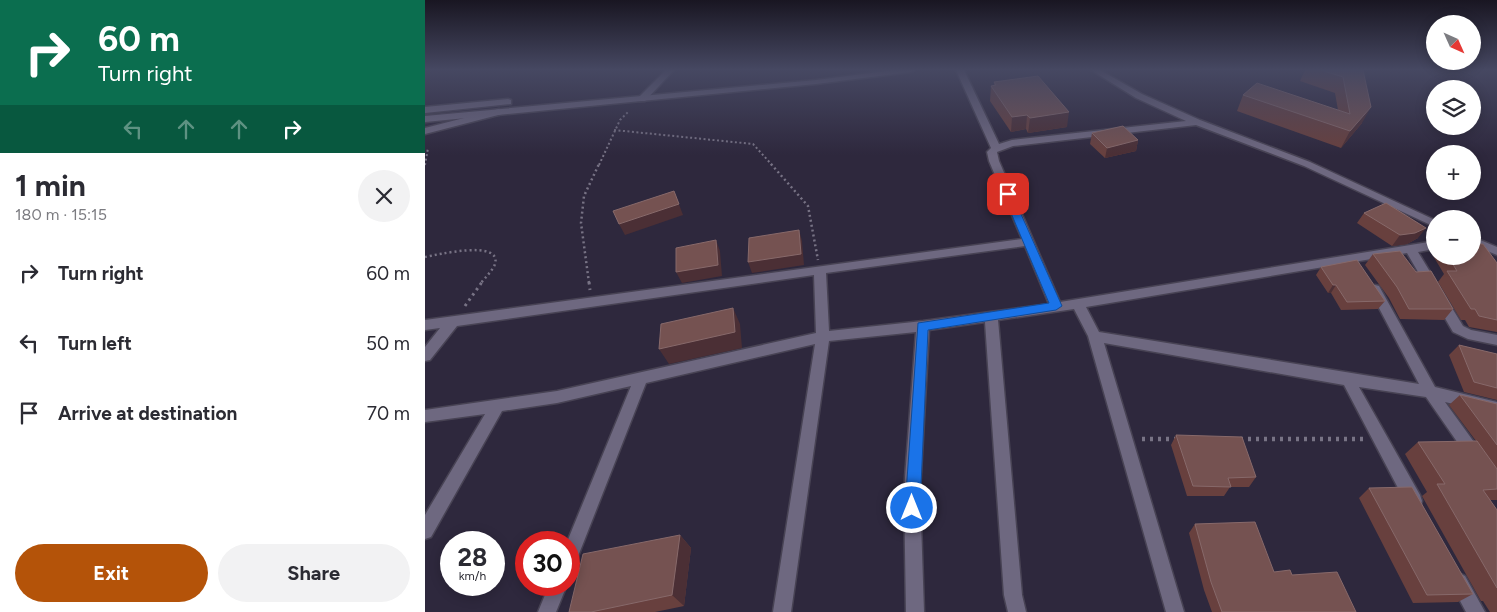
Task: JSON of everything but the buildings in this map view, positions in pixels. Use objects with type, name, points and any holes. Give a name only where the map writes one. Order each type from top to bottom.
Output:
[{"type":"street","points":[[425,110],[554,99]]},
{"type":"street","points":[[425,119],[647,99]]},
{"type":"street","points":[[973,99],[996,148]]},
{"type":"street","points":[[1145,99],[1197,122],[1307,164],[1426,220]]},
{"type":"street","points":[[425,131],[499,112]]},
{"type":"street","points":[[1056,306],[994,161],[993,152],[996,148],[1012,143],[1197,122]]},
{"type":"street","points":[[425,326],[1029,242]]},
{"type":"street","points":[[1481,245],[1497,251]]},
{"type":"street","points":[[425,416],[557,397],[823,337],[923,326],[1078,304],[1426,247]]},
{"type":"street","points":[[1411,250],[1459,329],[1468,334],[1497,340]]},
{"type":"street","points":[[1352,258],[1383,302],[1430,392],[1480,463]]},
{"type":"street","points":[[782,612],[823,337],[820,270]]},
{"type":"street","points":[[1078,304],[1095,336],[1175,612]]},
{"type":"street","points":[[991,315],[1013,595],[1017,612]]},
{"type":"street","points":[[425,356],[453,322]]},
{"type":"street","points":[[915,612],[912,491],[923,326]]},
{"type":"street","points":[[1095,336],[1348,380],[1430,392],[1497,408]]},
{"type":"street","points":[[580,531],[641,378]]},
{"type":"street","points":[[1348,380],[1379,440],[1421,513]]},
{"type":"street","points":[[425,531],[497,406]]},
{"type":"street","points":[[1453,571],[1476,612]]},
{"type":"street","points":[[547,612],[554,596]]},
{"type":"path","points":[[592,302],[581,223],[584,196],[614,130],[620,120],[642,99]]},
{"type":"path","points":[[614,130],[753,144],[808,206],[820,270]]},
{"type":"path","points":[[425,165],[428,148]]},
{"type":"path","points":[[425,257],[480,249],[490,251],[495,257],[493,270],[453,322]]},
{"type":"path","points":[[1124,439],[1183,439]]},
{"type":"path","points":[[1232,439],[1379,440]]},
{"type":"route","points":[[912,508],[923,326],[1056,306],[1008,194]]}]
